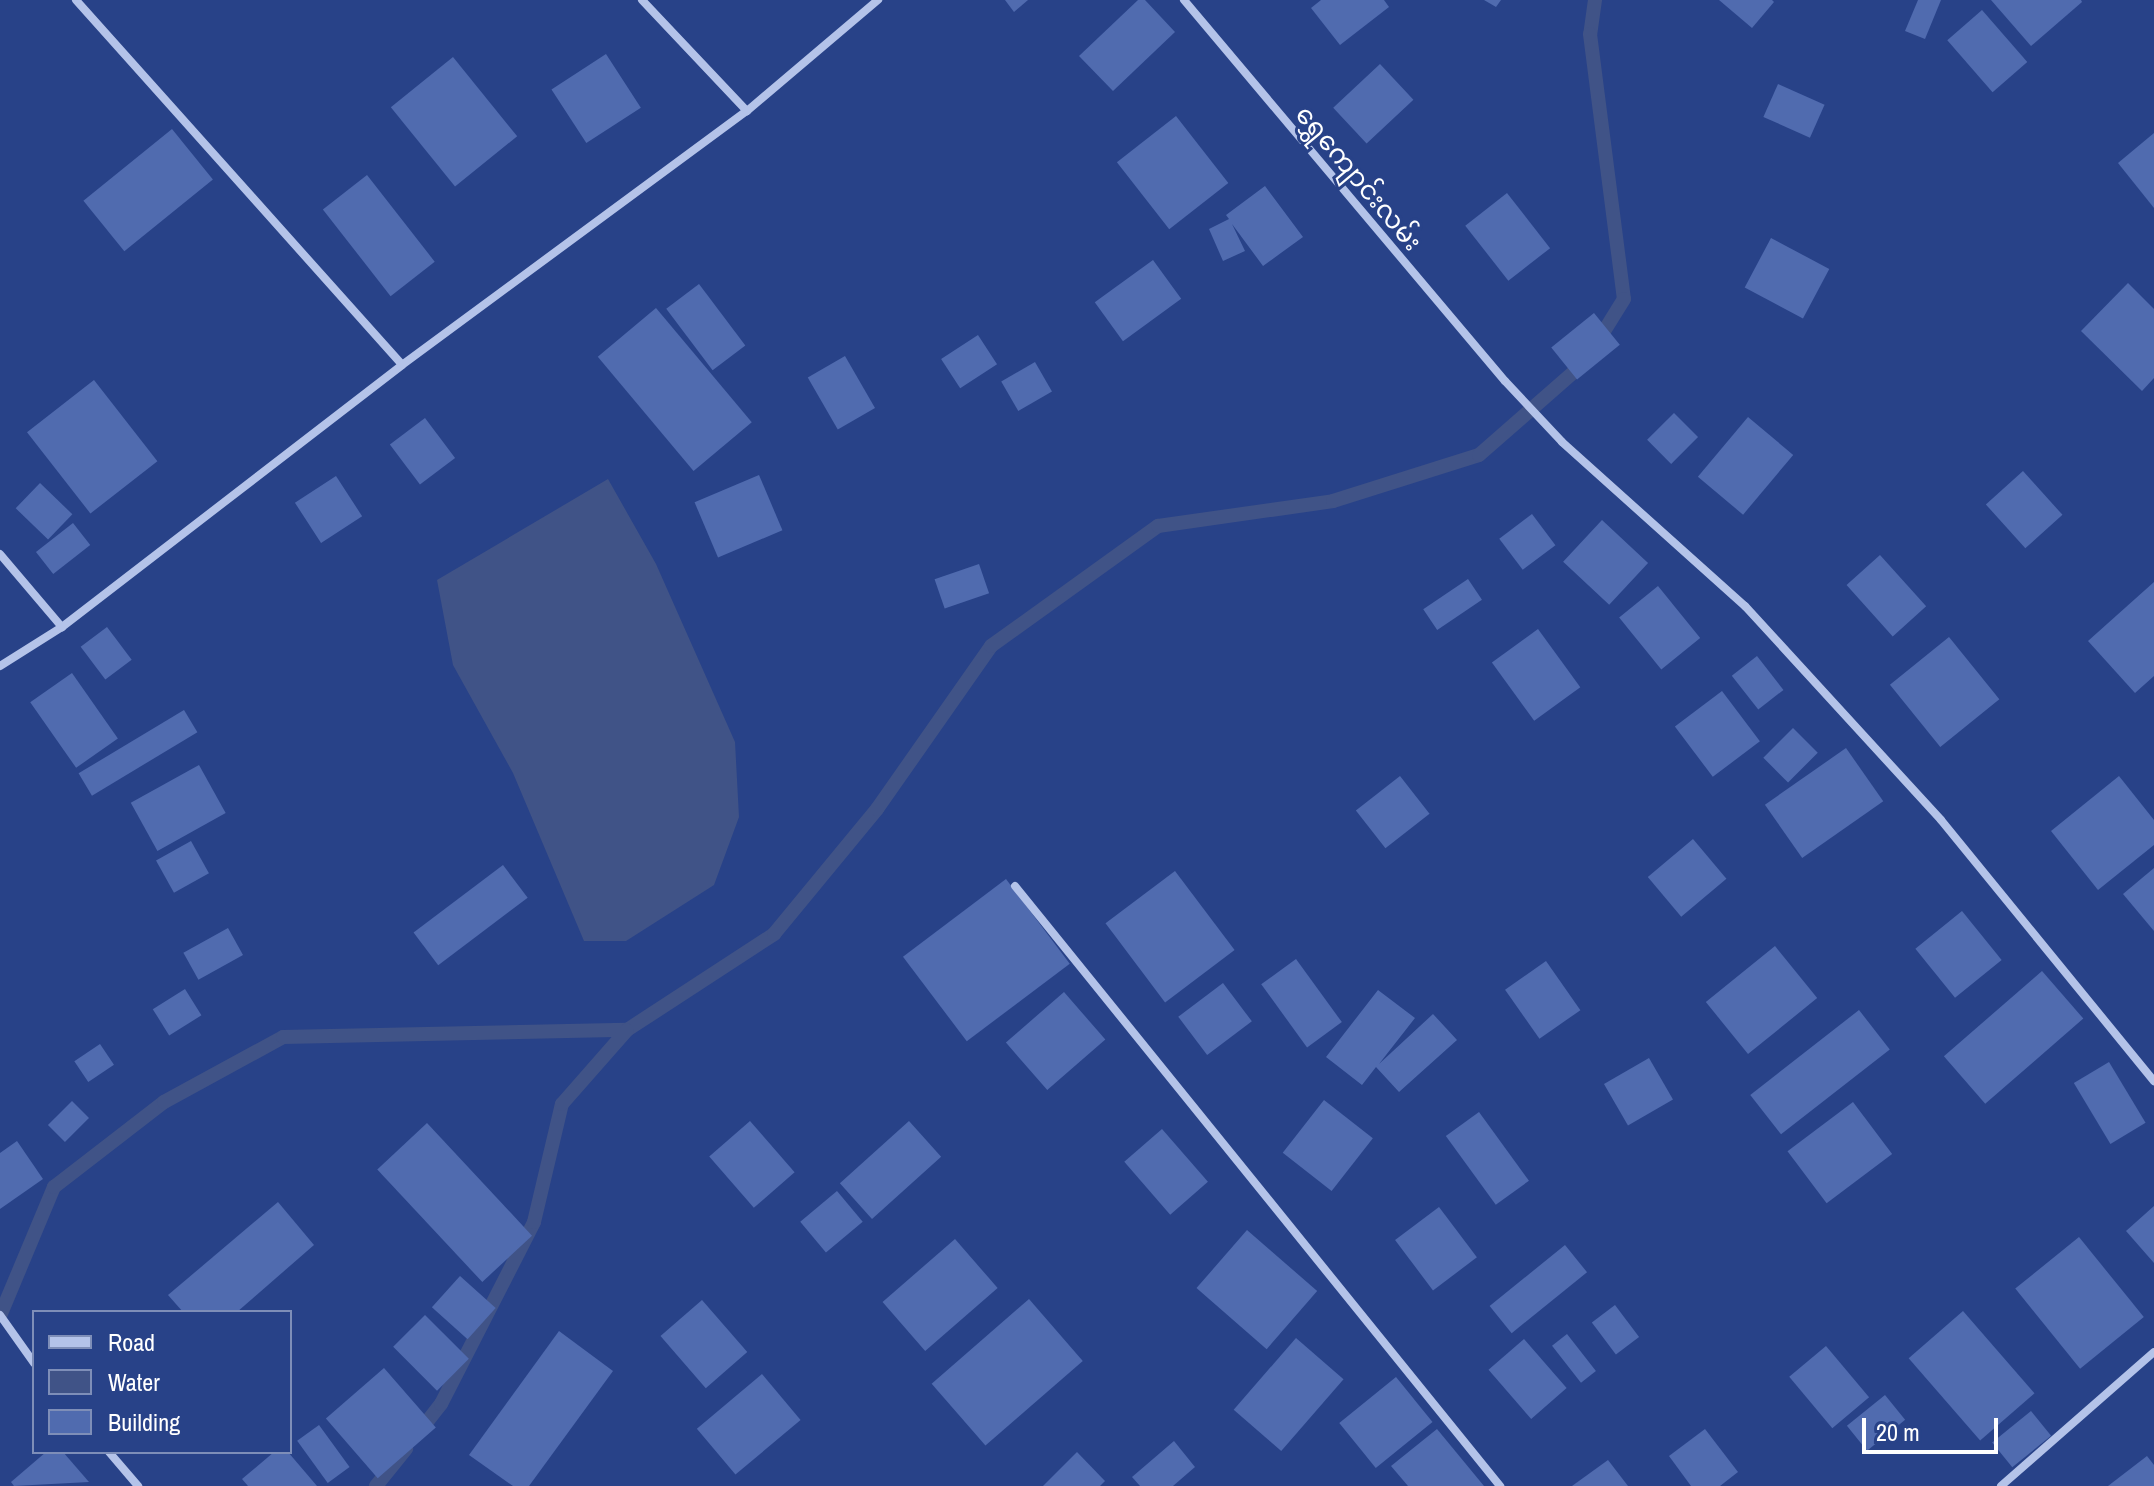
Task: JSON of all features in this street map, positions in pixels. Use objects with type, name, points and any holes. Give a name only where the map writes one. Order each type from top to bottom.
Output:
[{"type":"street","points":[[76,0],[402,365]]},
{"type":"street","points":[[642,0],[747,111]]},
{"type":"street","points":[[0,666],[62,627],[402,365],[747,111],[878,0]]},
{"type":"street","name":"ရွှေကျောင်းလမ်း","points":[[1184,0],[1505,381],[1562,442],[1755,617],[1941,820],[2154,1081]]},
{"type":"street","points":[[0,554],[62,627]]},
{"type":"street","points":[[1015,886],[1500,1486]]},
{"type":"street","points":[[0,1315],[32,1361]]},
{"type":"street","points":[[2001,1486],[2154,1352]]},
{"type":"street","points":[[111,1454],[138,1486]]},
{"type":"water","points":[[608,479],[656,564],[735,742],[739,817],[714,885],[626,941],[584,941],[513,773],[453,665],[437,580]]},
{"type":"building","points":[[1005,0],[1028,0],[1014,12]]},
{"type":"building","points":[[1138,0],[1145,0],[1175,32],[1113,91],[1079,56]]},
{"type":"building","points":[[1321,0],[1384,0],[1389,7],[1340,45],[1311,8]]},
{"type":"building","points":[[1484,0],[1501,0],[1496,7]]},
{"type":"building","points":[[1719,0],[1772,0],[1774,2],[1752,28]]},
{"type":"building","points":[[1918,0],[1941,0],[1925,39],[1905,31]]},
{"type":"building","points":[[1991,0],[2081,0],[2082,2],[2031,46]]},
{"type":"building","points":[[1982,10],[2027,62],[1993,92],[1947,40]]},
{"type":"building","points":[[606,54],[641,108],[586,143],[551,89]]},
{"type":"building","points":[[453,57],[517,136],[455,187],[391,107]]},
{"type":"building","points":[[1380,64],[1413,100],[1367,143],[1333,108]]},
{"type":"building","points":[[1778,84],[1825,105],[1810,138],[1763,117]]},
{"type":"building","points":[[1176,116],[1228,183],[1169,229],[1117,162]]},
{"type":"building","points":[[172,129],[213,180],[124,251],[83,201]]},
{"type":"building","points":[[2154,133],[2154,208],[2118,163]]},
{"type":"building","points":[[367,175],[435,262],[391,296],[323,209]]},
{"type":"building","points":[[1265,186],[1303,237],[1263,266],[1232,224],[1245,251],[1223,261],[1209,229],[1229,219],[1226,215]]},
{"type":"building","points":[[1507,193],[1550,248],[1508,281],[1465,226]]},
{"type":"building","points":[[1771,238],[1829,269],[1803,318],[1745,287]]},
{"type":"building","points":[[1153,260],[1181,299],[1123,341],[1095,302]]},
{"type":"building","points":[[2128,283],[2154,309],[2154,378],[2142,391],[2081,331]]},
{"type":"building","points":[[699,284],[745,345],[713,370],[666,309]]},
{"type":"building","points":[[656,308],[752,422],[694,471],[598,357]]},
{"type":"building","points":[[1594,313],[1620,345],[1577,379],[1551,348]]},
{"type":"building","points":[[978,335],[997,364],[960,388],[941,359]]},
{"type":"building","points":[[845,356],[875,408],[838,429],[808,378]]},
{"type":"building","points":[[1035,362],[1052,391],[1018,411],[1001,382]]},
{"type":"building","points":[[94,380],[157,461],[90,513],[27,432]]},
{"type":"building","points":[[1674,413],[1698,437],[1671,464],[1647,440]]},
{"type":"building","points":[[1748,417],[1793,455],[1743,515],[1698,477]]},
{"type":"building","points":[[425,418],[455,458],[420,484],[390,444]]},
{"type":"building","points":[[2023,471],[2062,515],[2025,548],[1986,504]]},
{"type":"building","points":[[759,475],[782,530],[718,558],[695,502]]},
{"type":"building","points":[[336,476],[362,516],[321,543],[295,503]]},
{"type":"building","points":[[40,483],[72,514],[48,539],[16,508]]},
{"type":"building","points":[[1532,514],[1555,545],[1523,570],[1499,539]]},
{"type":"building","points":[[1602,520],[1648,563],[1609,605],[1563,562]]},
{"type":"building","points":[[73,523],[90,545],[53,574],[36,552]]},
{"type":"building","points":[[1880,555],[1926,606],[1893,636],[1847,585]]},
{"type":"building","points":[[979,564],[989,593],[945,609],[935,579]]},
{"type":"building","points":[[1468,579],[1482,600],[1437,630],[1423,609]]},
{"type":"building","points":[[2154,582],[2154,676],[2135,693],[2088,641]]},
{"type":"building","points":[[1658,586],[1700,638],[1661,670],[1619,617]]},
{"type":"building","points":[[107,627],[132,660],[105,680],[81,647]]},
{"type":"building","points":[[1538,629],[1580,687],[1534,721],[1492,663]]},
{"type":"building","points":[[1949,637],[1999,699],[1940,747],[1890,685]]},
{"type":"building","points":[[1757,656],[1783,690],[1758,710],[1732,676]]},
{"type":"building","points":[[72,673],[118,739],[76,768],[30,702]]},
{"type":"building","points":[[1722,691],[1760,741],[1713,777],[1675,727]]},
{"type":"building","points":[[184,710],[197,732],[92,796],[79,773]]},
{"type":"building","points":[[1793,728],[1818,753],[1788,782],[1763,758]]},
{"type":"building","points":[[1846,748],[1883,801],[1802,858],[1765,805]]},
{"type":"building","points":[[199,765],[226,813],[157,851],[131,803]]},
{"type":"building","points":[[1400,776],[1430,814],[1385,848],[1356,810]]},
{"type":"building","points":[[2119,776],[2154,820],[2154,845],[2098,890],[2051,831]]},
{"type":"building","points":[[1693,839],[1726,879],[1681,917],[1648,877]]},
{"type":"building","points":[[191,841],[209,873],[174,893],[156,860]]},
{"type":"building","points":[[503,865],[528,898],[438,965],[414,932]]},
{"type":"building","points":[[2154,868],[2154,931],[2123,894]]},
{"type":"building","points":[[1175,871],[1235,950],[1165,1002],[1106,923]]},
{"type":"building","points":[[1006,879],[1070,964],[967,1041],[903,957]]},
{"type":"building","points":[[1962,911],[2002,960],[1955,998],[1915,949]]},
{"type":"building","points":[[228,928],[243,955],[198,980],[183,953]]},
{"type":"building","points":[[1775,946],[1817,998],[1748,1054],[1706,1002]]},
{"type":"building","points":[[1296,959],[1342,1022],[1307,1047],[1261,984]]},
{"type":"building","points":[[1546,961],[1580,1010],[1539,1039],[1505,990]]},
{"type":"building","points":[[2042,971],[2083,1019],[1985,1104],[1944,1056]]},
{"type":"building","points":[[1223,983],[1252,1021],[1207,1055],[1178,1017]]},
{"type":"building","points":[[185,989],[201,1015],[169,1035],[153,1009]]},
{"type":"building","points":[[1378,990],[1415,1018],[1379,1064],[1433,1014],[1457,1040],[1399,1092],[1376,1067],[1362,1085],[1326,1057]]},
{"type":"building","points":[[1064,992],[1105,1040],[1047,1090],[1006,1043]]},
{"type":"building","points":[[1859,1010],[1890,1049],[1781,1134],[1750,1095]]},
{"type":"building","points":[[100,1044],[114,1065],[88,1082],[74,1061]]},
{"type":"building","points":[[1649,1058],[1673,1100],[1628,1126],[1604,1084]]},
{"type":"building","points":[[2109,1062],[2146,1123],[2110,1144],[2074,1083]]},
{"type":"building","points":[[1324,1100],[1373,1138],[1332,1191],[1283,1153]]},
{"type":"building","points":[[72,1101],[89,1118],[65,1142],[48,1125]]},
{"type":"building","points":[[1853,1102],[1892,1154],[1827,1203],[1788,1151]]},
{"type":"building","points":[[1479,1112],[1529,1181],[1496,1205],[1446,1136]]},
{"type":"building","points":[[750,1121],[795,1172],[754,1208],[709,1156]]},
{"type":"building","points":[[909,1121],[941,1157],[872,1219],[840,1183]]},
{"type":"building","points":[[427,1123],[532,1236],[482,1282],[377,1169]]},
{"type":"building","points":[[1162,1129],[1208,1182],[1170,1215],[1124,1162]]},
{"type":"building","points":[[17,1141],[43,1179],[0,1209],[0,1153]]},
{"type":"building","points":[[837,1191],[863,1222],[826,1252],[800,1222]]},
{"type":"building","points":[[278,1202],[314,1245],[239,1310],[181,1310],[168,1295]]},
{"type":"building","points":[[2154,1206],[2154,1263],[2126,1231]]},
{"type":"building","points":[[1439,1207],[1477,1257],[1433,1290],[1395,1240]]},
{"type":"building","points":[[1247,1230],[1317,1291],[1267,1349],[1196,1288]]},
{"type":"building","points":[[2079,1237],[2144,1317],[2080,1369],[2015,1289]]},
{"type":"building","points":[[955,1239],[998,1288],[925,1351],[883,1302]]},
{"type":"building","points":[[1565,1245],[1587,1272],[1512,1333],[1490,1306]]},
{"type":"building","points":[[460,1276],[496,1308],[468,1339],[432,1307]]},
{"type":"building","points":[[1029,1299],[1083,1361],[985,1446],[932,1384]]},
{"type":"building","points":[[702,1300],[747,1352],[706,1388],[660,1336]]},
{"type":"building","points":[[1615,1305],[1639,1337],[1616,1354],[1592,1322]]},
{"type":"building","points":[[1963,1311],[2035,1393],[1980,1440],[1909,1358]]},
{"type":"building","points":[[425,1315],[469,1359],[437,1391],[393,1347]]},
{"type":"building","points":[[559,1331],[613,1371],[529,1486],[513,1486],[469,1455]]},
{"type":"building","points":[[1567,1334],[1596,1371],[1581,1383],[1552,1346]]},
{"type":"building","points":[[1296,1338],[1344,1379],[1281,1451],[1234,1410]]},
{"type":"building","points":[[1524,1339],[1567,1388],[1531,1419],[1489,1370]]},
{"type":"building","points":[[1826,1346],[1869,1397],[1832,1428],[1789,1377]]},
{"type":"building","points":[[384,1368],[436,1428],[378,1478],[326,1419]]},
{"type":"building","points":[[762,1374],[801,1420],[735,1475],[697,1429]]},
{"type":"building","points":[[1396,1377],[1433,1422],[1376,1468],[1339,1423]]},
{"type":"building","points":[[1885,1395],[1905,1420],[1867,1451],[1847,1426]]},
{"type":"building","points":[[2031,1411],[2051,1436],[2012,1467],[1992,1442]]},
{"type":"building","points":[[319,1425],[350,1467],[328,1483],[297,1441]]},
{"type":"building","points":[[1437,1429],[1484,1486],[1408,1486],[1391,1466]]},
{"type":"building","points":[[1705,1429],[1738,1472],[1720,1486],[1691,1486],[1669,1456]]},
{"type":"building","points":[[1174,1441],[1195,1467],[1173,1486],[1140,1486],[1132,1477]]},
{"type":"building","points":[[1077,1452],[1105,1481],[1100,1486],[1043,1486]]},
{"type":"building","points":[[44,1454],[65,1454],[89,1482],[14,1486],[11,1482]]},
{"type":"building","points":[[272,1454],[290,1454],[317,1486],[248,1486],[242,1479]]},
{"type":"building","points":[[2147,1456],[2154,1465],[2154,1486],[2108,1486]]},
{"type":"building","points":[[1608,1460],[1628,1486],[1572,1486]]},
{"type":"waterway","points":[[1595,0],[1590,34],[1624,299],[1598,341]]},
{"type":"waterway","points":[[0,1316],[54,1187],[164,1102],[283,1037],[627,1030],[774,934],[877,809],[991,646],[1158,526],[1333,501],[1479,455],[1584,363]]},
{"type":"waterway","points":[[419,1432],[441,1404],[534,1222],[562,1104],[627,1030]]},
{"type":"waterway","points":[[376,1486],[406,1449]]}]
